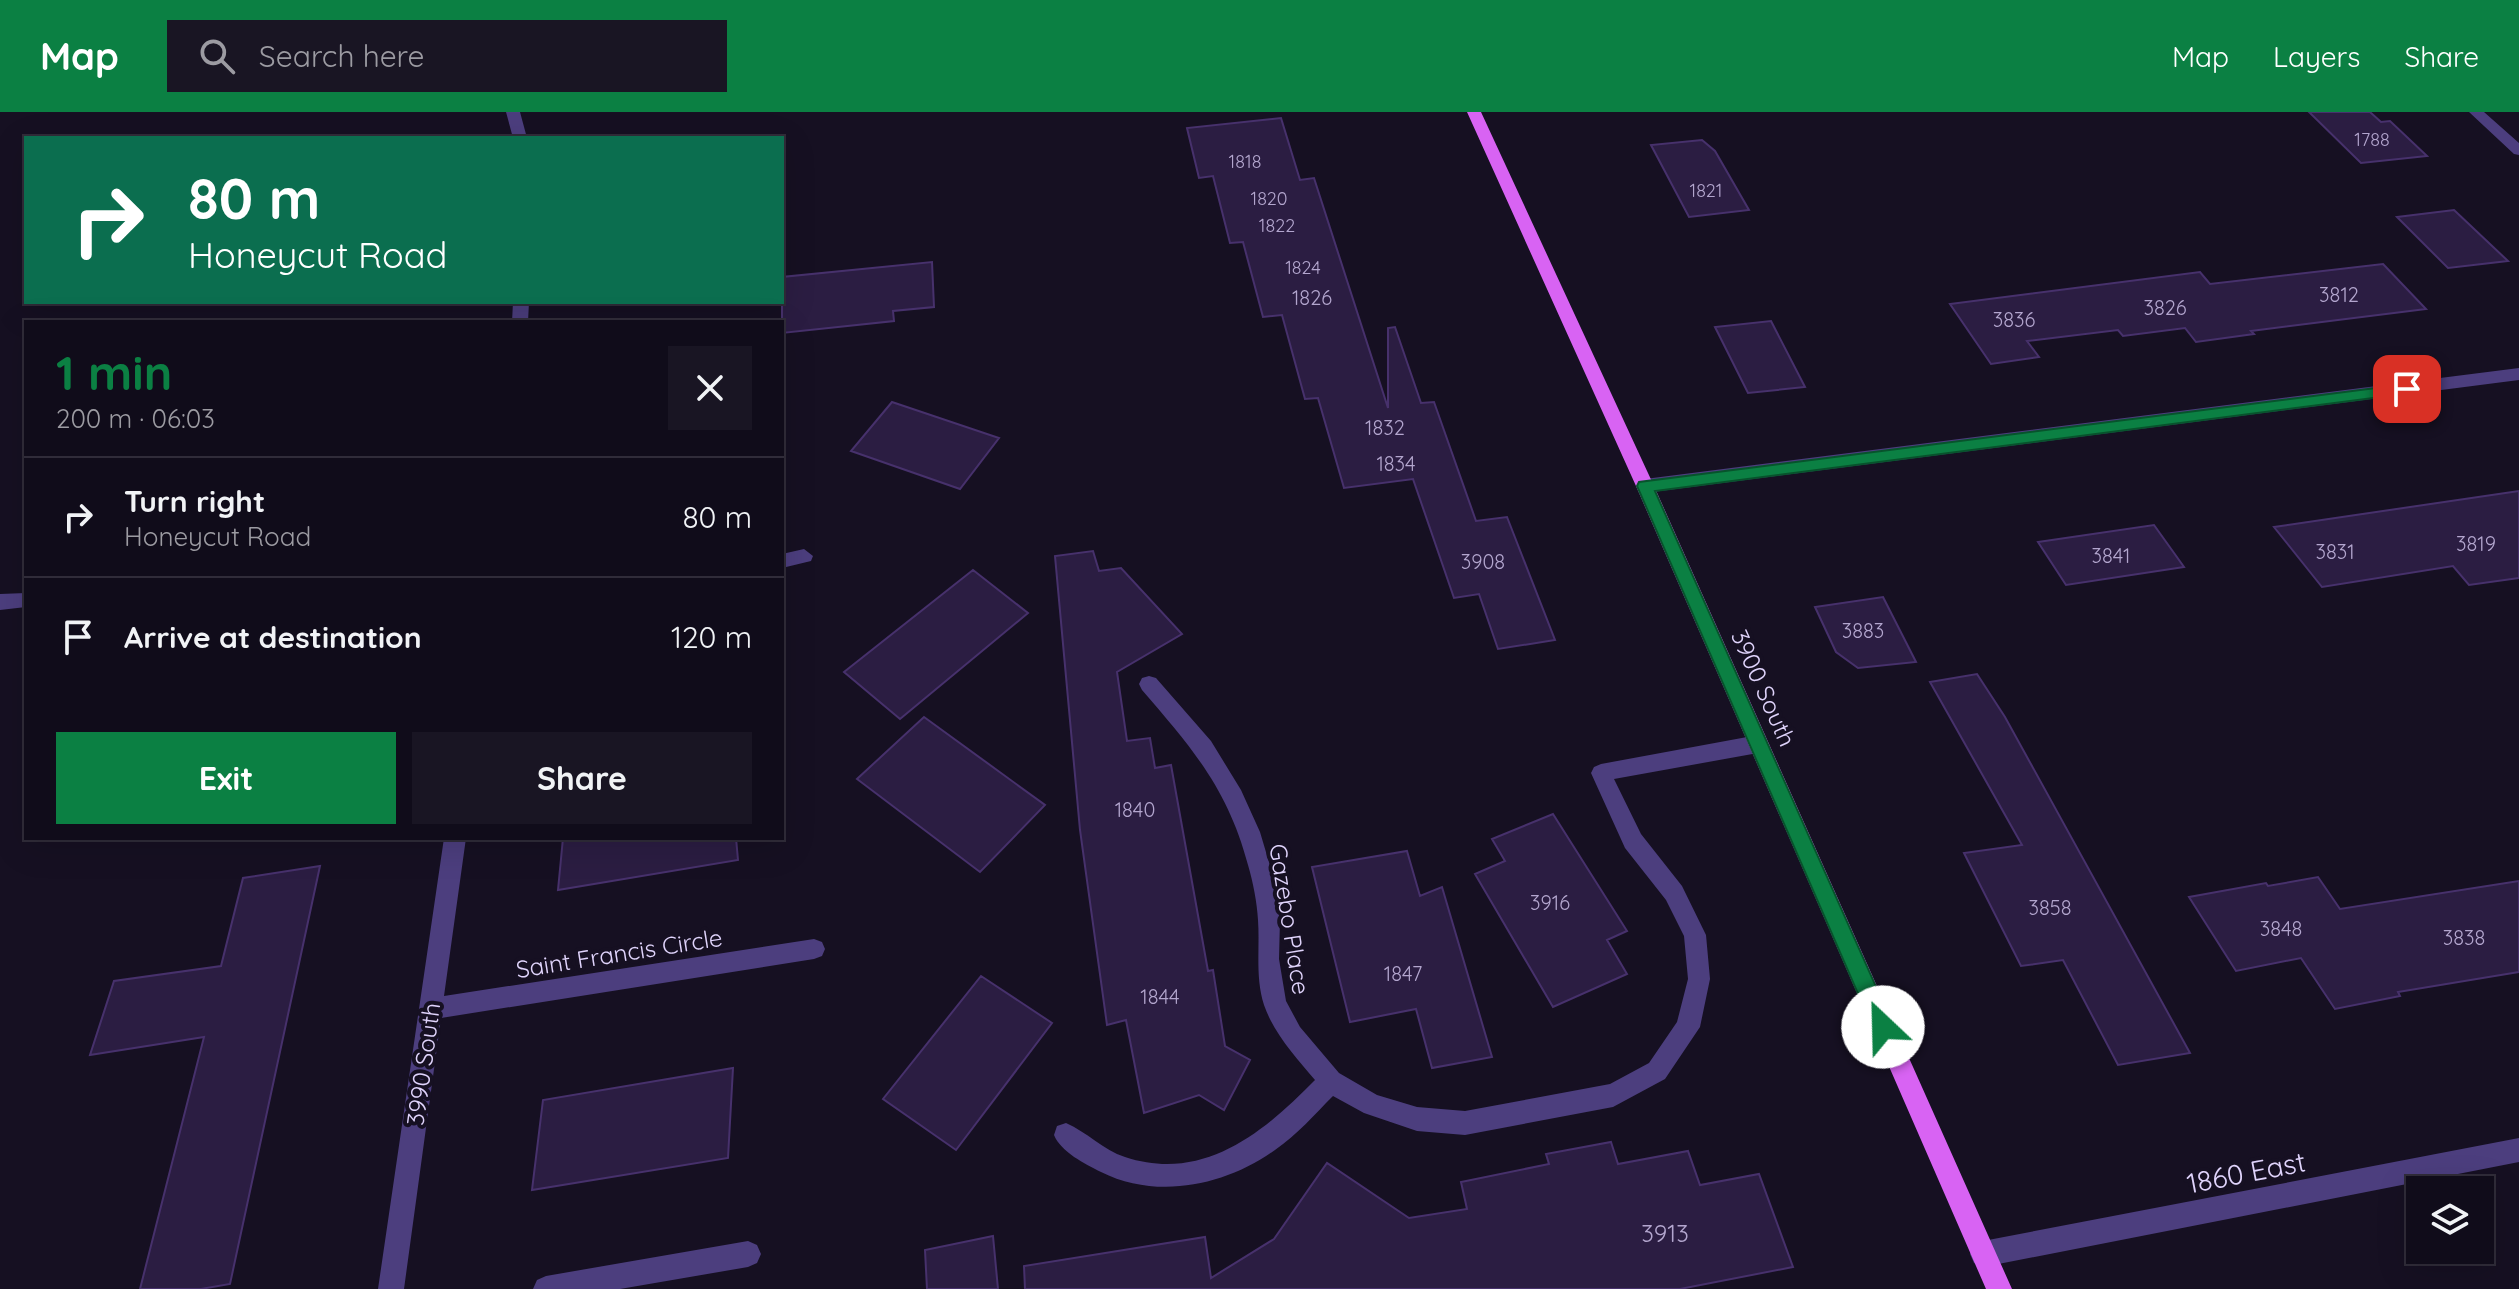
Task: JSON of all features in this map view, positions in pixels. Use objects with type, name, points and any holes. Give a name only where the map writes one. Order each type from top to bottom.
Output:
[{"type":"main road","name":"3900 South","points":[[1474,112],[1645,486],[1999,1289]]},
{"type":"street","points":[[513,112],[519,136]]},
{"type":"street","points":[[2476,112],[2519,151]]},
{"type":"street","points":[[1645,486],[2519,374]]},
{"type":"street","points":[[784,561],[804,556]]},
{"type":"street","points":[[0,602],[24,600]]},
{"type":"street","name":"Gazebo Place","points":[[1149,684],[1204,747],[1234,796],[1260,869],[1269,919],[1268,959],[1275,1003],[1292,1035],[1331,1081],[1372,1105],[1417,1119],[1465,1123],[1613,1095],[1657,1071],[1688,1027],[1699,979],[1695,935],[1674,893],[1633,841],[1601,773],[1758,744]]},
{"type":"street","name":"3990 South","points":[[391,1289],[455,840]]},
{"type":"street","name":"Saint Francis Circle","points":[[431,1009],[814,949]]},
{"type":"street","points":[[1066,1135],[1093,1155],[1130,1171],[1171,1175],[1212,1168],[1242,1156],[1267,1141],[1331,1081]]},
{"type":"street","name":"1860 East","points":[[1983,1254],[2519,1150]]},
{"type":"street","points":[[546,1289],[748,1254]]},
{"type":"building","points":[[2309,112],[2370,112],[2381,122],[2390,121],[2427,156],[2361,163]]},
{"type":"building","points":[[1281,118],[1300,180],[1314,178],[1388,408],[1388,328],[1395,327],[1421,403],[1434,402],[1476,521],[1507,517],[1555,640],[1498,649],[1479,594],[1454,598],[1413,479],[1344,488],[1318,398],[1305,399],[1282,315],[1263,317],[1243,242],[1230,243],[1213,176],[1199,178],[1187,128]]},
{"type":"building","points":[[1702,140],[1715,151],[1749,210],[1689,217],[1651,145]]},
{"type":"building","points":[[2454,210],[2508,261],[2448,268],[2397,217]]},
{"type":"building","points":[[932,262],[934,307],[893,311],[894,321],[784,333],[784,277]]},
{"type":"building","points":[[2383,264],[2426,309],[2251,331],[2254,334],[2196,342],[2185,328],[2123,336],[2118,330],[2027,341],[2039,357],[1991,364],[1950,304],[2200,272],[2210,284]]},
{"type":"building","points":[[1771,321],[1805,387],[1748,393],[1715,327]]},
{"type":"building","points":[[892,402],[999,438],[960,489],[851,451]]},
{"type":"building","points":[[2519,491],[2519,578],[2469,585],[2453,566],[2322,587],[2274,527]]},
{"type":"building","points":[[2154,525],[2184,567],[2066,585],[2038,542]]},
{"type":"building","points":[[1093,551],[1099,571],[1121,568],[1182,634],[1117,672],[1127,741],[1150,738],[1155,768],[1171,765],[1208,971],[1213,970],[1225,1046],[1250,1060],[1224,1110],[1199,1095],[1144,1113],[1126,1020],[1107,1025],[1080,830],[1055,556]]},
{"type":"building","points":[[973,570],[1028,613],[900,719],[844,672]]},
{"type":"building","points":[[1883,597],[1916,662],[1858,668],[1836,652],[1815,607]]},
{"type":"building","points":[[1977,674],[2005,717],[2190,1053],[2118,1065],[2063,960],[2021,966],[1964,853],[2022,845],[1930,682]]},
{"type":"building","points":[[924,717],[1045,805],[980,872],[857,779]]},
{"type":"building","points":[[1553,814],[1627,931],[1607,940],[1627,974],[1553,1007],[1475,874],[1505,861],[1492,839]]},
{"type":"building","points":[[563,840],[736,840],[738,860],[558,890]]},
{"type":"building","points":[[1407,851],[1420,896],[1442,887],[1492,1057],[1432,1068],[1416,1009],[1350,1022],[1312,867]]},
{"type":"building","points":[[320,866],[230,1284],[201,1289],[140,1289],[204,1037],[90,1055],[114,981],[221,966],[243,878]]},
{"type":"building","points":[[2318,877],[2340,909],[2519,881],[2519,972],[2398,992],[2400,996],[2335,1009],[2301,958],[2236,971],[2189,897]]},
{"type":"building","points":[[981,976],[1052,1023],[956,1150],[883,1099]]},
{"type":"building","points":[[733,1068],[728,1158],[532,1190],[543,1100]]},
{"type":"building","points":[[1611,1142],[1618,1164],[1688,1151],[1700,1185],[1759,1174],[1793,1267],[1680,1289],[1025,1289],[1024,1266],[1205,1237],[1211,1278],[1274,1239],[1327,1163],[1409,1218],[1467,1209],[1461,1182],[1549,1164],[1546,1154]]},
{"type":"building","points":[[993,1236],[998,1289],[927,1289],[925,1250]]},
{"type":"route","points":[[1883,1027],[1645,486],[2407,389]]}]
